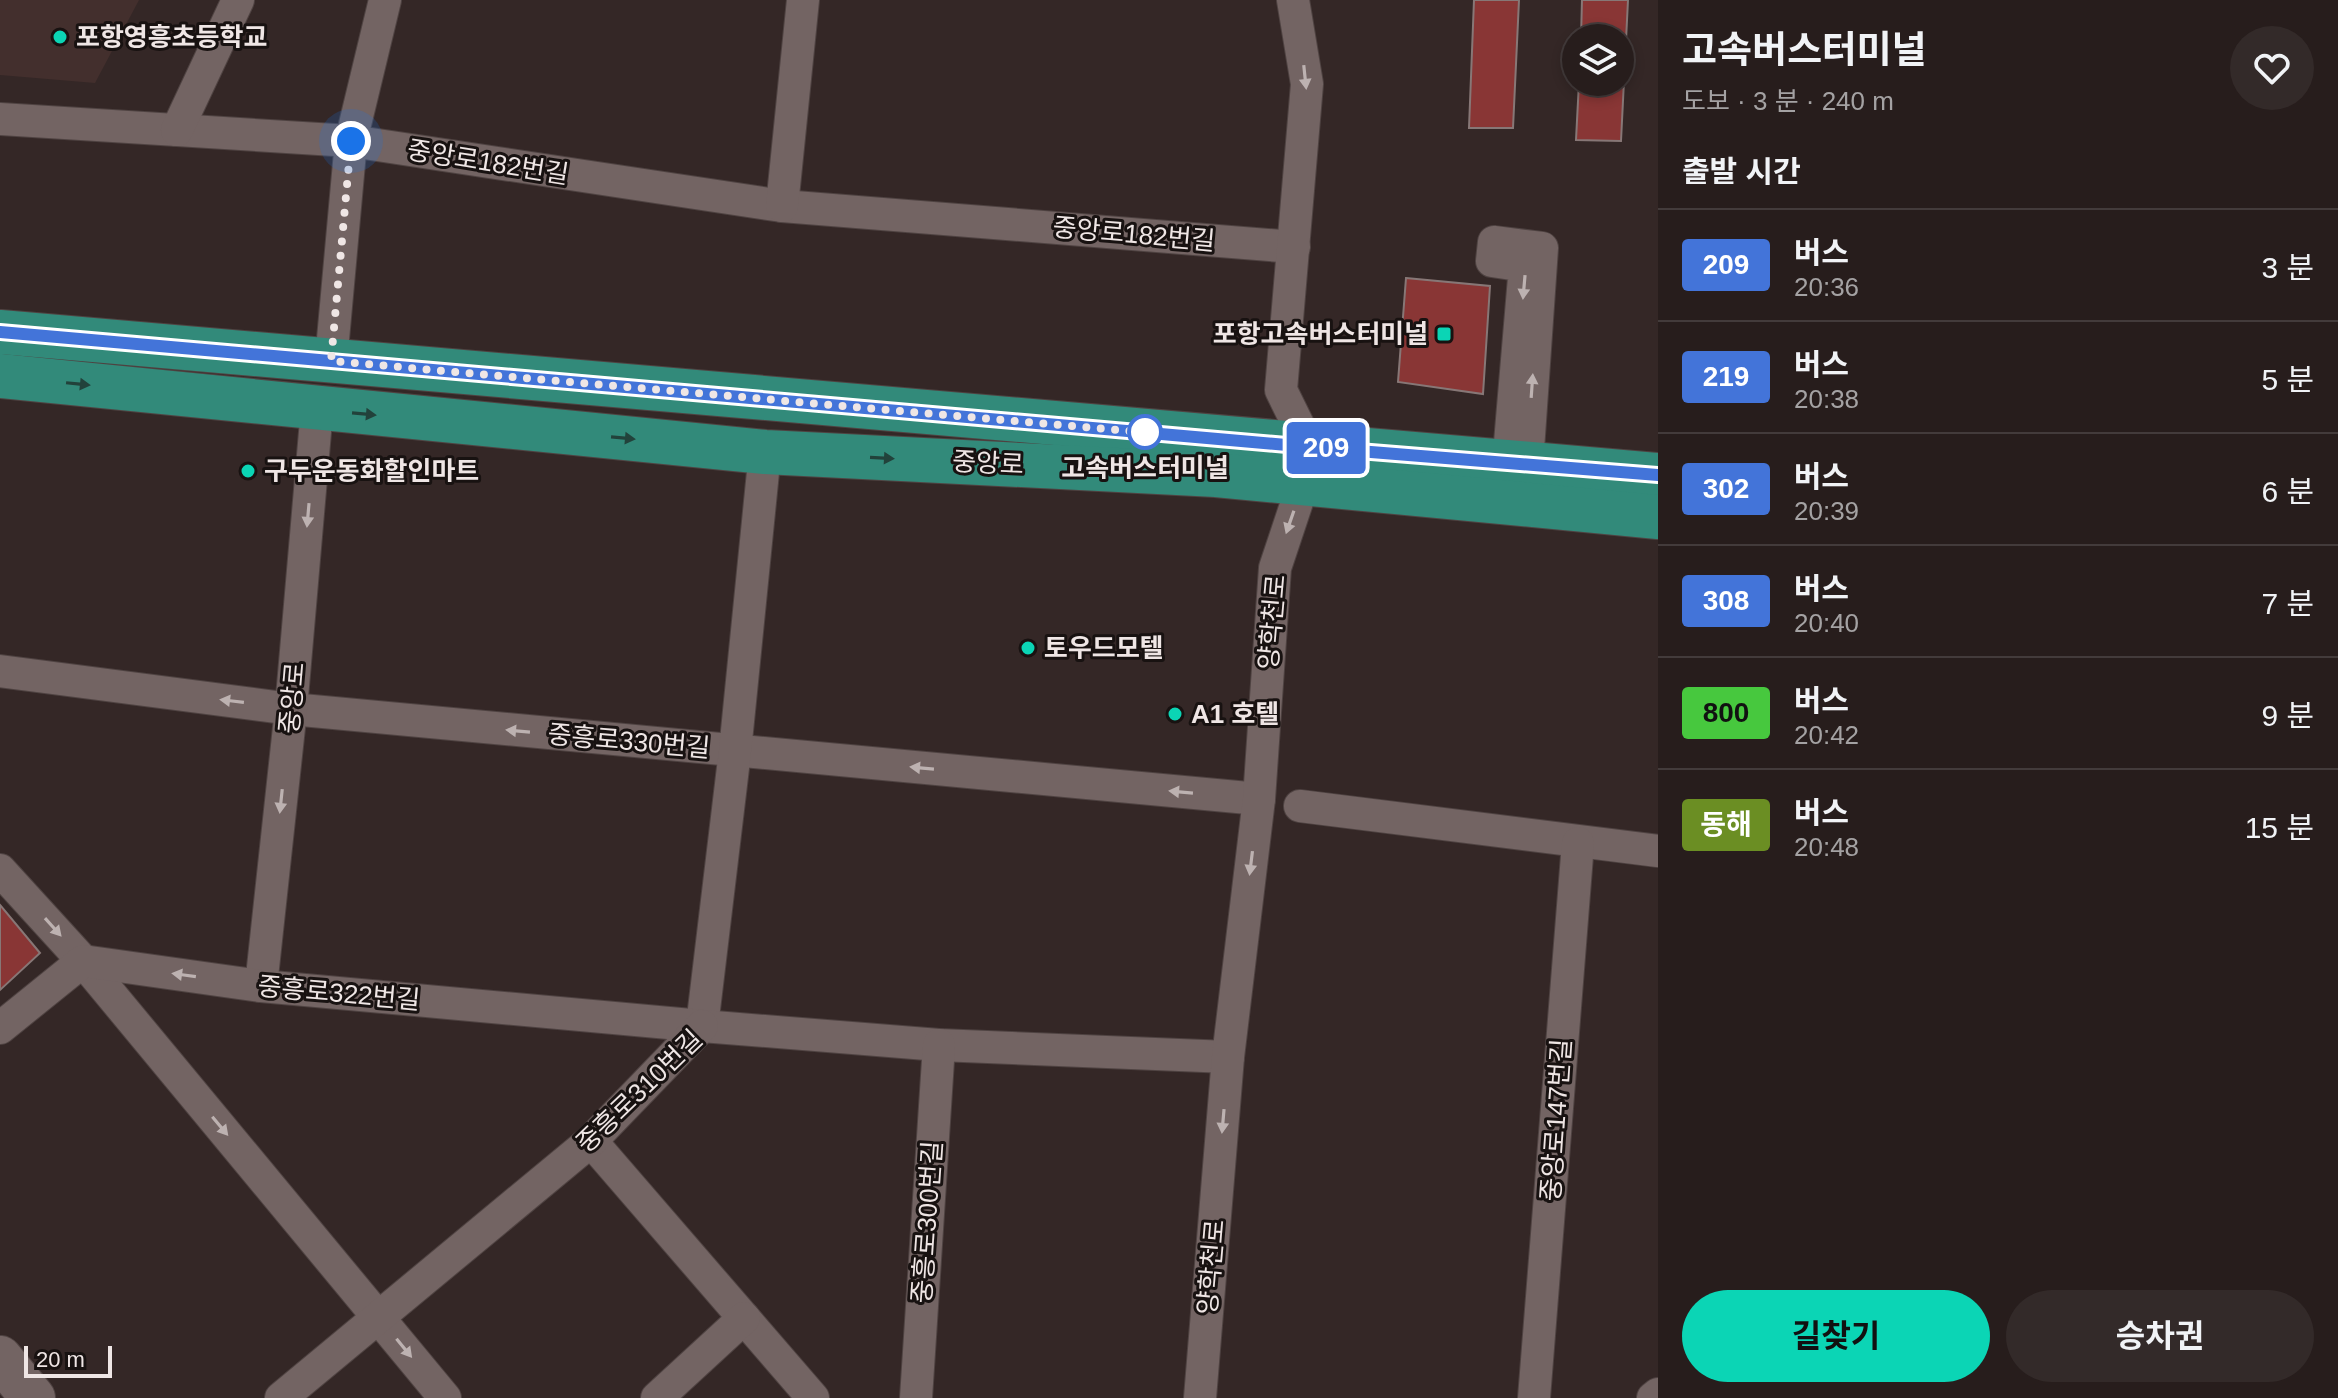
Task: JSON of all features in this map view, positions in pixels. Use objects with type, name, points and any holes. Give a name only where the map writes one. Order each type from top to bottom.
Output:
[{"type":"main road","name":"중앙로","points":[[0,332],[331,361],[1306,466],[1517,476],[1658,475]]},
{"type":"main road","name":"중앙로","points":[[0,376],[765,452],[1216,475],[1306,466]]},
{"type":"main road","name":"중앙로","points":[[1517,476],[1658,517]]},
{"type":"main road","points":[[0,1358],[33,1398]]},
{"type":"street","points":[[177,130],[238,0]]},
{"type":"street","points":[[331,361],[351,141],[385,0]]},
{"type":"street","points":[[782,206],[803,0]]},
{"type":"street","points":[[1293,0],[1307,84],[1281,390],[1306,466]]},
{"type":"street","name":"중앙로182번길","points":[[0,119],[351,141],[782,206],[1294,247]]},
{"type":"street","points":[[1494,242],[1542,248],[1517,476],[1525,266],[1492,261],[1494,242]]},
{"type":"street","name":"중앙로","points":[[261,986],[291,709],[317,409]]},
{"type":"street","points":[[702,1026],[735,751],[765,452]]},
{"type":"street","name":"양학천로","points":[[1200,1398],[1228,1057],[1259,799],[1275,568],[1306,466]]},
{"type":"street","name":"중흥로330번길","points":[[0,671],[291,709],[1259,799]]},
{"type":"street","points":[[1300,806],[1658,851]]},
{"type":"street","name":"중앙로147번길","points":[[1534,1398],[1578,843]]},
{"type":"street","points":[[0,870],[83,961],[445,1398]]},
{"type":"street","points":[[0,1028],[83,961]]},
{"type":"street","name":"중흥로322번길","points":[[83,961],[261,986],[702,1026]]},
{"type":"street","name":"중흥로310번길","points":[[281,1398],[591,1141],[702,1026],[939,1045],[1228,1057]]},
{"type":"street","name":"중흥로300번길","points":[[916,1398],[939,1045]]},
{"type":"street","points":[[591,1141],[813,1398]]},
{"type":"street","points":[[657,1398],[744,1318]]},
{"type":"shaded area","name":"포항영흥초등학교","points":[[0,0],[139,0],[95,83],[0,75]]},
{"type":"building","points":[[1474,0],[1519,0],[1513,128],[1469,128]]},
{"type":"building","points":[[1582,0],[1628,0],[1627,24],[1581,24]]},
{"type":"building","points":[[1578,96],[1623,96],[1621,141],[1576,140]]},
{"type":"building","name":"포항고속버스터미널","points":[[1406,278],[1490,286],[1483,394],[1398,382]]},
{"type":"building","points":[[0,905],[40,953],[0,990]]},
{"type":"bus line","name":"209","points":[[0,332],[1658,475]]},
{"type":"place","name":"포항영흥초등학교","points":[[60,37]]},
{"type":"place","name":"포항고속버스터미널","points":[[1444,334]]},
{"type":"place","name":"고속버스터미널","points":[[1145,432]]},
{"type":"place","name":"구두운동화할인마트","points":[[248,471]]},
{"type":"place","name":"토우드모텔","points":[[1028,648]]},
{"type":"place","name":"A1 호텔","points":[[1175,714]]},
{"type":"route","points":[[351,141],[331,361],[1151,433],[1145,432]]}]
